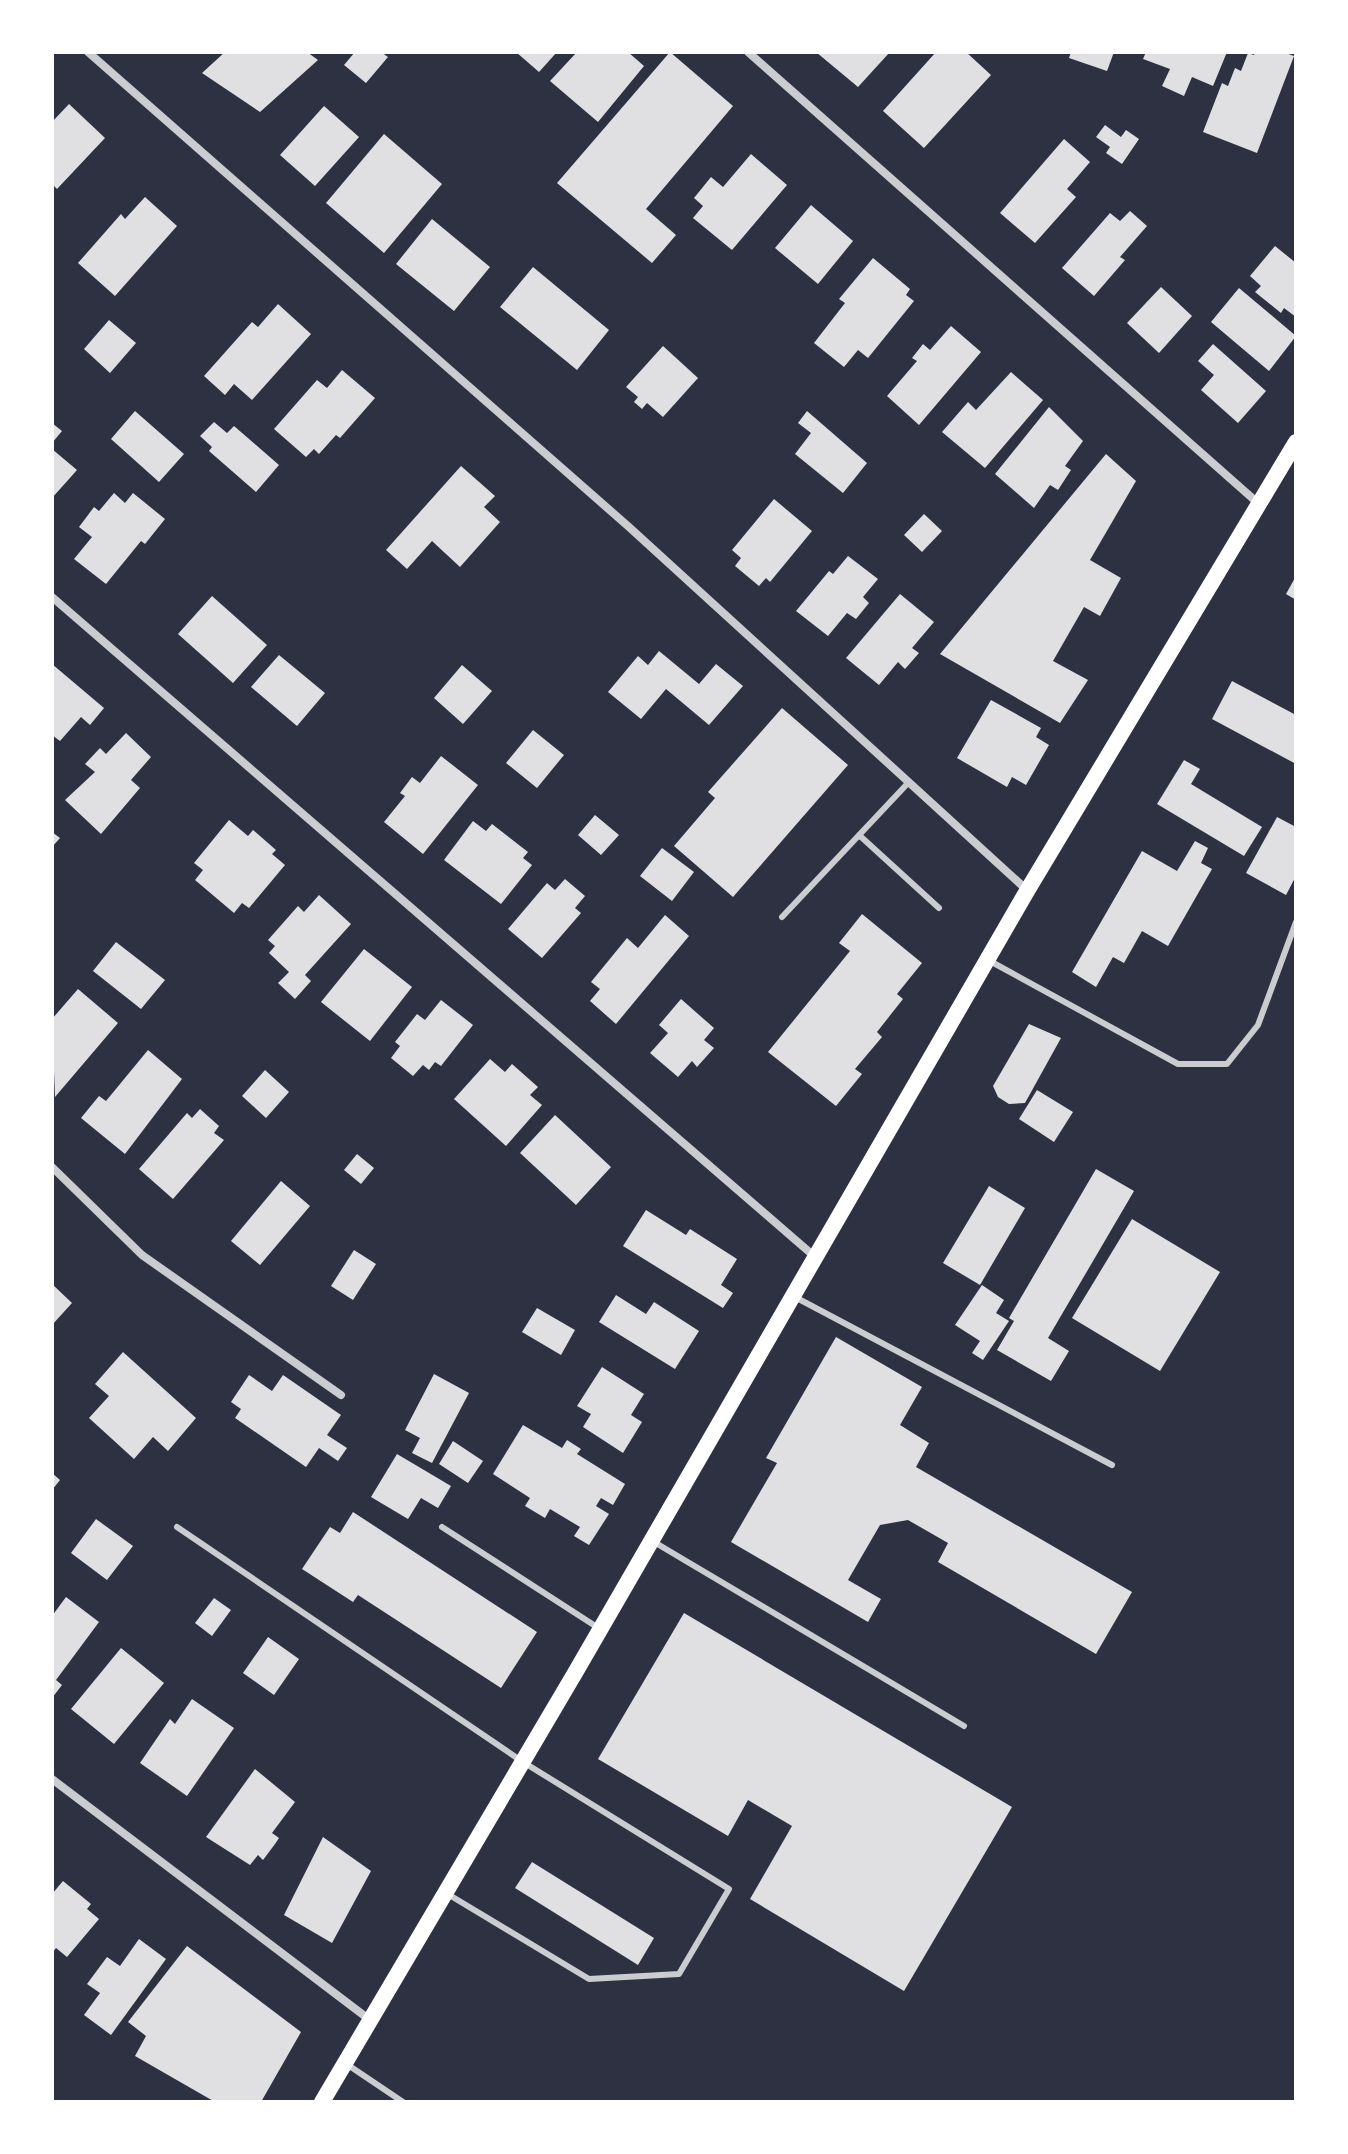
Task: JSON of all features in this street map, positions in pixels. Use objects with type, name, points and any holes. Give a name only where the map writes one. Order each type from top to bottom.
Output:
[{"type":"main road","points":[[322,2102],[523,1762],[1027,891],[1296,442]]},
{"type":"street","points":[[88,52],[605,506],[1027,891]]},
{"type":"street","points":[[748,52],[1260,504]]},
{"type":"street","points":[[52,597],[814,1256]]},
{"type":"street","points":[[52,1167],[142,1255],[341,1395]]},
{"type":"street","points":[[52,1779],[370,2020]]},
{"type":"lane","points":[[782,917],[909,782]]},
{"type":"lane","points":[[859,835],[939,908]]},
{"type":"lane","points":[[988,960],[1178,1064],[1227,1064],[1258,1025],[1296,922]]},
{"type":"lane","points":[[791,1295],[1112,1465]]},
{"type":"lane","points":[[177,1527],[523,1762],[729,1889],[679,1974],[627,1979],[589,1979],[446,1893]]},
{"type":"lane","points":[[442,1527],[600,1629]]},
{"type":"lane","points":[[650,1541],[964,1726]]},
{"type":"lane","points":[[345,2063],[403,2102]]},
{"type":"building","points":[[225,52],[307,52],[318,60],[260,112],[202,73]]},
{"type":"building","points":[[355,52],[381,52],[388,57],[366,83],[344,65]]},
{"type":"building","points":[[516,52],[557,52],[539,72]]},
{"type":"building","points":[[577,52],[628,52],[644,66],[598,122],[550,81]]},
{"type":"building","points":[[670,52],[733,106],[646,209],[676,235],[652,263],[557,183]]},
{"type":"building","points":[[816,52],[890,52],[858,87]]},
{"type":"building","points":[[936,52],[966,52],[991,75],[924,148],[883,111]]},
{"type":"building","points":[[1071,52],[1114,52],[1107,71],[1069,58]]},
{"type":"building","points":[[1146,52],[1227,52],[1213,86],[1192,77],[1184,96],[1162,86],[1170,69],[1143,59]]},
{"type":"building","points":[[1255,52],[1283,52],[1294,56],[1257,153],[1203,132],[1222,83],[1228,86],[1235,68],[1241,71],[1248,53],[1254,55]]},
{"type":"building","points":[[69,104],[105,138],[57,189],[52,184],[52,122]]},
{"type":"building","points":[[324,106],[359,137],[315,186],[280,155]]},
{"type":"building","points":[[1105,125],[1121,137],[1126,130],[1139,139],[1122,164],[1106,153],[1110,147],[1096,137]]},
{"type":"building","points":[[384,134],[442,184],[384,253],[326,203]]},
{"type":"building","points":[[1064,139],[1090,162],[1067,189],[1076,197],[1035,243],[1000,213]]},
{"type":"building","points":[[751,154],[787,185],[732,250],[693,218],[703,206],[694,198],[711,177],[723,187]]},
{"type":"building","points":[[145,197],[177,226],[115,296],[78,263],[121,214],[125,219]]},
{"type":"building","points":[[811,205],[853,241],[818,284],[775,248]]},
{"type":"building","points":[[1130,211],[1147,226],[1120,257],[1125,260],[1094,296],[1062,268],[1110,213],[1120,221]]},
{"type":"building","points":[[432,219],[490,267],[454,311],[396,264]]},
{"type":"building","points":[[1275,246],[1296,263],[1296,317],[1284,308],[1281,313],[1255,292],[1261,286],[1250,276]]},
{"type":"building","points":[[873,258],[910,289],[906,295],[914,301],[868,358],[858,350],[844,367],[814,343],[845,303],[839,299]]},
{"type":"building","points":[[533,267],[609,330],[577,370],[500,307]]},
{"type":"building","points":[[1161,287],[1192,316],[1159,353],[1127,323]]},
{"type":"building","points":[[1239,288],[1296,336],[1269,371],[1211,322]]},
{"type":"building","points":[[278,304],[311,334],[252,400],[234,384],[225,395],[204,376],[252,322],[258,327]]},
{"type":"building","points":[[109,320],[136,343],[110,373],[84,349]]},
{"type":"building","points":[[951,326],[981,352],[919,425],[887,396],[917,361],[912,358],[923,344],[930,350]]},
{"type":"building","points":[[1213,344],[1266,391],[1238,423],[1201,390],[1214,375],[1198,361]]},
{"type":"building","points":[[663,346],[698,378],[663,417],[647,403],[642,409],[634,402],[638,397],[626,387]]},
{"type":"building","points":[[342,370],[375,398],[340,438],[336,435],[319,454],[314,449],[306,457],[274,429],[317,380],[327,388]]},
{"type":"building","points":[[1011,372],[1043,400],[985,468],[942,432],[968,402],[976,410]]},
{"type":"building","points":[[1049,407],[1083,441],[1065,466],[1071,470],[1058,490],[1050,485],[1034,508],[995,474]]},
{"type":"building","points":[[135,411],[184,454],[159,482],[111,439]]},
{"type":"building","points":[[807,411],[867,463],[843,493],[795,454],[811,433],[798,423]]},
{"type":"building","points":[[214,422],[227,433],[234,426],[279,465],[256,492],[209,451],[212,447],[200,436]]},
{"type":"building","points":[[52,423],[62,431],[52,443]]},
{"type":"building","points":[[52,449],[77,470],[52,498]]},
{"type":"building","points":[[1106,454],[1136,481],[1090,560],[1121,578],[1100,616],[1084,607],[1053,661],[1088,680],[1060,723],[940,654]]},
{"type":"building","points":[[461,466],[495,496],[484,507],[500,522],[460,567],[432,541],[407,569],[386,550]]},
{"type":"building","points":[[114,493],[125,503],[133,493],[165,519],[145,544],[141,541],[106,584],[74,559],[92,537],[79,527],[94,507],[99,511]]},
{"type":"building","points":[[774,499],[812,531],[770,582],[766,578],[759,586],[735,566],[741,558],[732,550]]},
{"type":"building","points":[[924,514],[942,531],[922,552],[904,535]]},
{"type":"building","points":[[848,556],[878,579],[863,597],[869,603],[856,619],[847,613],[828,636],[796,611],[829,571],[833,574]]},
{"type":"building","points":[[1296,576],[1296,600],[1286,594]]},
{"type":"building","points":[[900,594],[934,622],[912,648],[919,653],[905,669],[898,662],[879,685],[846,658]]},
{"type":"building","points":[[212,596],[267,645],[233,683],[178,634]]},
{"type":"building","points":[[659,651],[699,684],[716,664],[743,686],[709,725],[666,689],[641,719],[608,692],[638,656],[648,665]]},
{"type":"building","points":[[279,655],[325,693],[297,726],[251,687]]},
{"type":"building","points":[[52,664],[104,708],[90,725],[81,717],[60,741],[52,735]]},
{"type":"building","points":[[462,665],[492,691],[463,724],[434,698]]},
{"type":"building","points":[[1232,681],[1296,715],[1296,764],[1212,719]]},
{"type":"building","points":[[991,700],[1041,728],[1036,737],[1049,745],[1026,785],[1012,777],[1007,787],[957,758]]},
{"type":"building","points":[[782,708],[848,765],[733,897],[674,846],[715,798],[708,792]]},
{"type":"building","points":[[533,730],[564,755],[537,788],[506,763]]},
{"type":"building","points":[[126,733],[151,757],[131,780],[140,788],[101,834],[65,800],[95,772],[85,764],[100,748],[106,754]]},
{"type":"building","points":[[441,756],[478,785],[423,854],[384,822],[405,796],[400,793],[412,777],[420,783]]},
{"type":"building","points":[[1184,760],[1200,769],[1191,784],[1262,827],[1244,856],[1157,804]]},
{"type":"building","points":[[595,815],[619,835],[601,855],[578,835]]},
{"type":"building","points":[[1277,817],[1296,827],[1296,876],[1286,895],[1246,873]]},
{"type":"building","points":[[229,820],[248,836],[253,830],[276,850],[272,854],[285,865],[249,908],[242,903],[234,913],[195,880],[203,870],[194,863]]},
{"type":"building","points":[[473,821],[486,831],[492,824],[528,852],[523,858],[532,865],[501,904],[444,860]]},
{"type":"building","points":[[52,832],[60,838],[52,847]]},
{"type":"building","points":[[1195,841],[1208,848],[1201,863],[1212,869],[1168,946],[1142,931],[1124,963],[1113,957],[1096,987],[1072,972],[1142,851],[1177,871]]},
{"type":"building","points":[[662,848],[694,872],[672,901],[640,876]]},
{"type":"building","points":[[565,879],[585,896],[575,908],[581,913],[542,958],[508,929],[547,883],[555,890]]},
{"type":"building","points":[[319,895],[351,924],[305,975],[311,981],[295,999],[278,983],[289,972],[269,953],[275,946],[268,940],[298,906],[304,912]]},
{"type":"building","points":[[862,914],[922,963],[897,994],[903,999],[877,1032],[882,1037],[855,1069],[862,1074],[836,1106],[768,1052],[850,951],[839,943]]},
{"type":"building","points":[[665,915],[689,936],[616,1024],[590,1001],[600,989],[591,982],[627,938],[638,948]]},
{"type":"building","points":[[116,942],[165,980],[141,1009],[93,971]]},
{"type":"building","points":[[364,949],[412,987],[370,1041],[321,1002]]},
{"type":"building","points":[[78,989],[118,1023],[55,1097],[52,1019]]},
{"type":"building","points":[[681,999],[714,1028],[704,1040],[714,1048],[697,1067],[692,1061],[678,1077],[650,1053],[668,1033],[659,1025]]},
{"type":"building","points":[[441,1000],[473,1025],[441,1066],[435,1062],[429,1070],[423,1065],[413,1076],[391,1058],[400,1046],[395,1042],[417,1014],[425,1020]]},
{"type":"building","points":[[1029,1024],[1061,1038],[1025,1103],[1009,1104],[998,1097],[993,1086]]},
{"type":"building","points":[[148,1050],[182,1079],[125,1154],[81,1118],[99,1096],[106,1101]]},
{"type":"building","points":[[490,1059],[505,1072],[512,1064],[538,1087],[530,1095],[542,1105],[506,1146],[454,1099]]},
{"type":"building","points":[[265,1070],[289,1092],[266,1118],[242,1096]]},
{"type":"building","points":[[1037,1090],[1073,1112],[1054,1142],[1019,1119]]},
{"type":"building","points":[[200,1109],[219,1126],[214,1133],[224,1140],[173,1199],[139,1169],[187,1113],[192,1118]]},
{"type":"building","points":[[555,1115],[611,1167],[576,1205],[520,1153]]},
{"type":"building","points":[[357,1154],[374,1168],[361,1184],[344,1170]]},
{"type":"building","points":[[1096,1169],[1134,1191],[1048,1338],[1069,1351],[1051,1381],[997,1350],[1014,1321],[1009,1318]]},
{"type":"building","points":[[281,1181],[310,1206],[260,1265],[231,1241]]},
{"type":"building","points":[[989,1186],[1025,1208],[980,1285],[943,1263]]},
{"type":"building","points":[[646,1210],[686,1235],[690,1229],[737,1259],[721,1285],[733,1293],[723,1308],[623,1246]]},
{"type":"building","points":[[1132,1219],[1220,1272],[1160,1371],[1072,1318]]},
{"type":"building","points":[[354,1250],[376,1264],[353,1300],[331,1286]]},
{"type":"building","points":[[52,1284],[72,1303],[52,1325]]},
{"type":"building","points":[[982,1285],[1004,1300],[996,1313],[1009,1321],[983,1360],[972,1353],[980,1341],[955,1325]]},
{"type":"building","points":[[616,1295],[646,1314],[654,1302],[699,1331],[675,1369],[599,1322]]},
{"type":"building","points":[[537,1308],[575,1330],[561,1355],[522,1332]]},
{"type":"building","points":[[836,1337],[922,1387],[900,1425],[929,1443],[916,1467],[1132,1592],[1096,1654],[938,1562],[948,1543],[908,1520],[880,1525],[848,1580],[881,1599],[868,1622],[731,1542],[777,1463],[766,1458]]},
{"type":"building","points":[[123,1352],[196,1418],[168,1451],[153,1437],[134,1459],[89,1418],[109,1396],[95,1384]]},
{"type":"building","points":[[602,1367],[644,1394],[631,1415],[642,1422],[623,1453],[583,1427],[591,1414],[577,1406]]},
{"type":"building","points":[[434,1374],[469,1393],[432,1463],[412,1453],[420,1438],[405,1430]]},
{"type":"building","points":[[249,1375],[272,1391],[283,1375],[341,1415],[327,1435],[347,1448],[338,1461],[319,1448],[306,1467],[235,1418],[241,1409],[231,1402]]},
{"type":"building","points":[[523,1425],[562,1448],[567,1440],[581,1449],[577,1454],[625,1484],[613,1505],[601,1498],[596,1506],[609,1514],[589,1545],[574,1536],[580,1527],[550,1509],[545,1518],[525,1506],[530,1498],[493,1474]]},
{"type":"building","points":[[453,1441],[483,1461],[468,1483],[439,1464]]},
{"type":"building","points":[[397,1454],[451,1486],[438,1508],[421,1498],[408,1519],[371,1497]]},
{"type":"building","points":[[52,1473],[60,1480],[52,1490]]},
{"type":"building","points":[[353,1512],[537,1632],[501,1688],[358,1595],[353,1602],[302,1569],[330,1527],[340,1533]]},
{"type":"building","points":[[96,1519],[133,1546],[107,1580],[71,1553]]},
{"type":"building","points":[[66,1597],[99,1622],[56,1680],[62,1685],[52,1698],[52,1616]]},
{"type":"building","points":[[214,1598],[231,1610],[212,1636],[195,1623]]},
{"type":"building","points":[[684,1613],[1012,1807],[904,1991],[750,1899],[792,1826],[748,1800],[728,1836],[598,1759]]},
{"type":"building","points":[[268,1637],[299,1659],[274,1695],[243,1673]]},
{"type":"building","points":[[121,1648],[164,1683],[114,1744],[71,1709]]},
{"type":"building","points":[[192,1699],[234,1728],[187,1796],[140,1763],[170,1719],[175,1724]]},
{"type":"building","points":[[255,1769],[295,1802],[272,1833],[279,1838],[275,1844],[263,1860],[258,1855],[250,1865],[206,1837]]},
{"type":"building","points":[[323,1837],[371,1871],[332,1943],[284,1915]]},
{"type":"building","points":[[532,1862],[654,1938],[638,1965],[515,1888]]},
{"type":"building","points":[[63,1881],[91,1904],[87,1909],[99,1919],[67,1957],[56,1948],[52,1953],[52,1894]]},
{"type":"building","points":[[139,1939],[166,1959],[111,2035],[84,2015],[100,1993],[87,1984],[107,1957],[120,1966]]},
{"type":"building","points":[[187,1946],[301,2032],[261,2102],[215,2102],[135,2056],[146,2036],[128,2022]]}]
